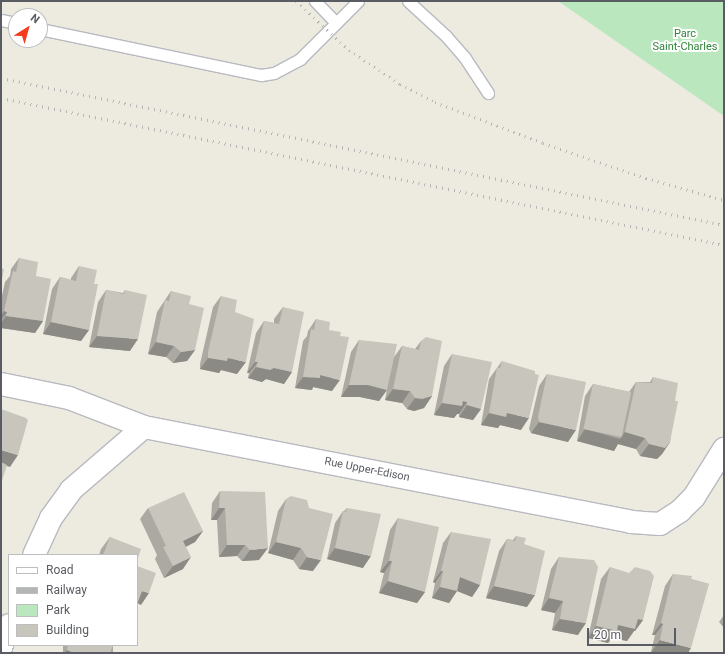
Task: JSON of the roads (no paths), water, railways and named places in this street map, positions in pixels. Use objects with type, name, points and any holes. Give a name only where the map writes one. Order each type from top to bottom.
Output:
[{"type":"street","name":"Rue Upper-Edison","points":[[1,384],[69,398],[144,426],[631,522],[660,524],[680,512],[694,497],[724,449]]},
{"type":"street","points":[[34,554],[51,518],[71,490],[144,426]]},
{"type":"street","points":[[1,648],[8,628]]},
{"type":"lane","points":[[315,1],[336,23]]},
{"type":"lane","points":[[48,30],[261,75],[274,73],[300,59],[358,1]]},
{"type":"lane","points":[[408,1],[446,36],[465,58],[488,93]]},
{"type":"railway","points":[[296,1],[349,50],[400,84],[435,102],[543,143],[646,178],[724,200]]},
{"type":"railway","points":[[1,78],[724,225]]},
{"type":"railway","points":[[1,98],[724,245]]},
{"type":"park label","name":"Parc Saint-Charles","points":[[685,41]]}]
